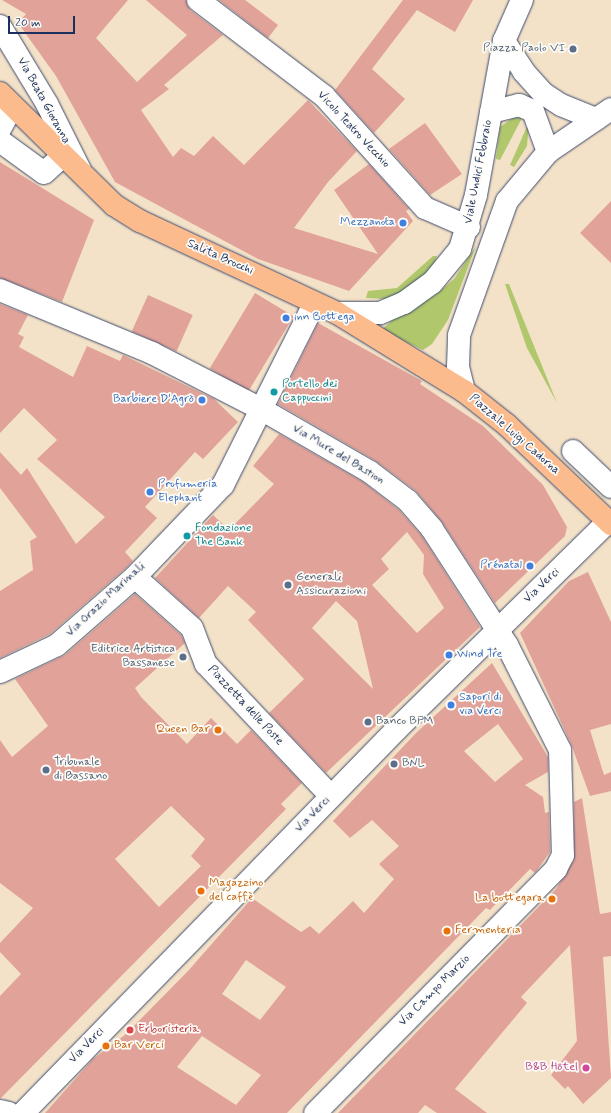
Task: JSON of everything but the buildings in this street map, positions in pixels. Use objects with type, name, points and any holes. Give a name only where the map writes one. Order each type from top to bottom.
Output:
[{"type":"main road","name":"Salita Brocchi","points":[[7,100],[64,154],[83,177],[114,206],[140,221],[314,304],[337,313],[464,391]]},
{"type":"main road","name":"Piazzale Luigi Cadorna","points":[[464,391],[507,425],[610,523]]},
{"type":"street","name":"Vicolo Teatro Vecchio","points":[[198,0],[324,96],[425,208],[469,226]]},
{"type":"street","name":"Viale Undici Febbraio","points":[[337,313],[380,313],[404,304],[448,268],[469,226],[504,40],[522,0]]},
{"type":"street","name":"Via Beata Giovanna","points":[[0,26],[47,104],[83,177]]},
{"type":"street","points":[[504,40],[524,72],[544,94],[561,105],[604,114]]},
{"type":"street","points":[[0,129],[7,100]]},
{"type":"street","name":"Viale Undici Febbraio","points":[[491,112],[508,105],[533,111],[548,152]]},
{"type":"street","name":"Piazzale Luigi Cadorna","points":[[464,391],[458,367],[459,335],[501,213],[507,201],[548,152],[604,114]]},
{"type":"street","points":[[0,141],[44,173],[64,154]]},
{"type":"street","name":"Via Mure del Bastion","points":[[0,290],[152,353],[260,409],[370,472],[408,501],[432,529],[497,630],[560,750],[564,795],[563,855],[556,869]]},
{"type":"street","name":"Via Orazio Marinali","points":[[0,672],[57,645],[135,577],[223,485],[314,304]]},
{"type":"street","points":[[573,451],[611,487]]},
{"type":"street","name":"Via Verci","points":[[23,1113],[331,796],[497,630],[610,523]]},
{"type":"street","name":"Piazzetta delle Poste","points":[[135,577],[192,628],[206,664],[331,796]]},
{"type":"street","name":"Via Campo Marzio","points":[[315,1113],[556,869]]},
{"type":"street","points":[[0,1111],[9,1113]]},
{"type":"green space","points":[[514,117],[522,118],[500,160],[496,159],[500,127]]},
{"type":"green space","points":[[529,122],[527,146],[514,167],[510,165]]},
{"type":"green space","points":[[476,246],[448,320],[432,344],[423,350],[381,330],[395,318],[434,296],[454,279]]},
{"type":"green space","points":[[433,256],[437,256],[431,273],[410,289],[386,299],[366,298],[368,291],[397,288]]},
{"type":"green space","points":[[505,284],[509,284],[557,403],[527,348]]},
{"type":"place","name":"Piazza Paolo VI","points":[[573,49]]},
{"type":"place","name":"Mezzanota","points":[[403,223]]},
{"type":"place","name":"inn Bottega","points":[[286,318]]},
{"type":"place","name":"Portello dei Cappuccini","points":[[274,392]]},
{"type":"place","name":"Barbiere D'Agrò","points":[[202,400]]},
{"type":"place","name":"Profumeria Elephant","points":[[150,492]]},
{"type":"place","name":"Fondazione The Bank","points":[[187,536]]},
{"type":"place","name":"Prénatal","points":[[530,566]]},
{"type":"place","name":"Generali Assicurazioni","points":[[288,585]]},
{"type":"place","name":"Wind Tre","points":[[449,655]]},
{"type":"place","name":"Editrice Artistica Bassanese","points":[[183,657]]},
{"type":"place","name":"Sapori di via Verci","points":[[451,705]]},
{"type":"place","name":"Banco BPM","points":[[368,722]]},
{"type":"place","name":"Queen Bar","points":[[218,730]]},
{"type":"place","name":"BNL","points":[[394,764]]},
{"type":"place","name":"Tribunale di Bassano","points":[[46,770]]},
{"type":"place","name":"Magazzino del caffè","points":[[201,891]]},
{"type":"place","name":"La bottegara","points":[[552,899]]},
{"type":"place","name":"Fermenteria","points":[[447,931]]},
{"type":"place","name":"Erboristeria","points":[[130,1030]]},
{"type":"place","name":"Bar Verci","points":[[106,1046]]},
{"type":"place","name":"B&B Hôtel","points":[[586,1068]]}]
